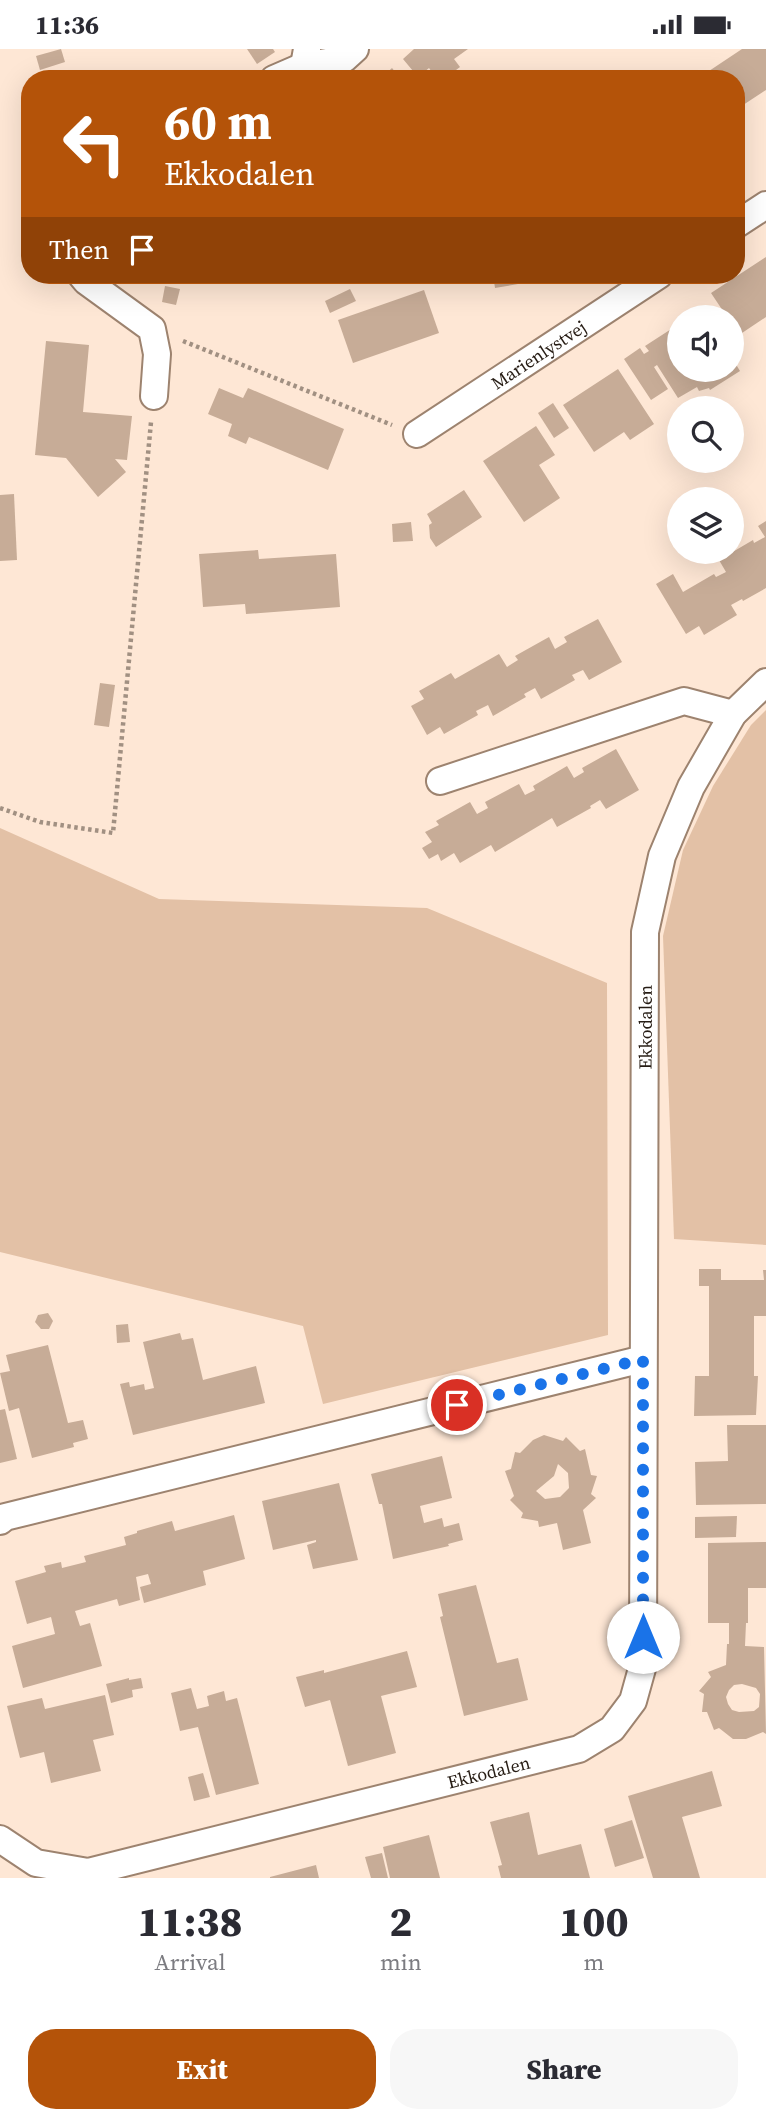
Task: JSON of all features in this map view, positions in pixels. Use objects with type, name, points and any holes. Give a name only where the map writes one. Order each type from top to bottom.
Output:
[{"type":"street","points":[[287,70],[305,57],[344,59],[355,49]]},
{"type":"street","points":[[745,219],[766,205]]},
{"type":"street","points":[[90,284],[152,329],[157,354],[154,397]]},
{"type":"street","name":"Marienlystvej","points":[[417,435],[645,284]]},
{"type":"street","name":"Ekkodalen","points":[[0,1839],[36,1863],[88,1872],[579,1749],[612,1729],[633,1701],[643,1665],[645,932],[662,856],[691,787],[733,714],[766,682]]},
{"type":"street","points":[[440,781],[684,701],[733,714]]},
{"type":"street","points":[[0,1521],[5,1517],[643,1359]]},
{"type":"path","points":[[152,329],[417,435]]},
{"type":"path","points":[[0,808],[40,822],[113,833],[154,397]]},
{"type":"shaded area","points":[[766,710],[766,1245],[674,1239],[663,936],[683,850],[713,786],[751,725]]},
{"type":"shaded area","points":[[0,828],[159,899],[427,908],[607,983],[608,1335],[323,1404],[303,1326],[0,1252]]},
{"type":"building","points":[[61,49],[65,62],[40,70],[36,56]]},
{"type":"building","points":[[247,49],[273,49],[275,52],[257,64]]},
{"type":"building","points":[[414,49],[468,49],[454,59],[460,67],[456,70],[412,70],[403,59]]},
{"type":"building","points":[[742,49],[766,49],[766,90],[745,104],[745,70],[710,70]]},
{"type":"building","points":[[766,257],[766,317],[744,332],[744,305],[719,305],[711,293],[725,284],[745,284],[745,271]]},
{"type":"building","points":[[494,284],[518,284],[495,288]]},
{"type":"building","points":[[165,286],[180,289],[176,305],[162,302]]},
{"type":"building","points":[[350,289],[356,301],[330,313],[325,301]]},
{"type":"building","points":[[424,290],[439,333],[353,363],[338,320]]},
{"type":"building","points":[[667,332],[667,381],[657,365],[654,367],[668,389],[651,400],[624,359],[640,348],[644,354],[649,351],[645,346]]},
{"type":"building","points":[[46,341],[89,345],[83,412],[132,416],[127,460],[115,459],[126,472],[98,497],[66,458],[35,455]]},
{"type":"building","points":[[618,369],[654,424],[630,440],[624,432],[594,452],[563,405]]},
{"type":"building","points":[[668,382],[723,382],[710,390],[699,391],[697,387],[677,396]]},
{"type":"building","points":[[219,388],[243,398],[248,388],[344,429],[328,470],[249,437],[246,444],[228,436],[232,424],[208,414]]},
{"type":"building","points":[[553,403],[569,428],[554,438],[538,413]]},
{"type":"building","points":[[536,426],[555,455],[539,465],[560,498],[524,522],[483,461]]},
{"type":"building","points":[[464,490],[482,517],[436,547],[430,538],[429,525],[432,523],[427,514]]},
{"type":"building","points":[[14,494],[17,560],[0,561],[0,495]]},
{"type":"building","points":[[766,521],[766,588],[731,605],[737,615],[704,635],[699,626],[686,634],[656,584],[673,574],[683,592],[714,574],[716,577],[726,572],[721,564],[744,564],[744,545],[765,537],[758,526]]},
{"type":"building","points":[[411,522],[413,541],[393,542],[392,524]]},
{"type":"building","points":[[258,550],[259,559],[336,554],[340,607],[246,614],[245,604],[203,607],[199,554]]},
{"type":"building","points":[[598,619],[622,662],[589,680],[583,670],[572,675],[575,680],[541,699],[535,688],[524,694],[526,697],[493,716],[488,705],[476,711],[478,715],[444,734],[440,727],[427,735],[411,706],[424,699],[419,691],[451,673],[455,679],[499,654],[507,667],[518,660],[515,656],[549,637],[555,649],[567,642],[564,637]]},
{"type":"building","points":[[100,683],[115,685],[109,727],[94,725]]},
{"type":"building","points":[[616,749],[639,790],[606,809],[600,800],[557,827],[552,818],[495,852],[491,845],[460,863],[454,853],[441,861],[438,854],[429,859],[422,848],[432,842],[425,832],[439,825],[436,821],[470,802],[477,814],[488,808],[485,802],[519,784],[525,795],[535,790],[533,786],[567,766],[574,778],[584,772],[582,768]]},
{"type":"building","points":[[699,1269],[721,1269],[721,1280],[764,1280],[763,1270],[766,1270],[766,1316],[754,1316],[754,1376],[758,1376],[756,1415],[694,1416],[695,1376],[709,1376],[709,1286],[699,1286]]},
{"type":"building","points":[[48,1313],[53,1321],[49,1329],[41,1329],[35,1322],[38,1315]]},
{"type":"building","points":[[128,1324],[130,1342],[117,1343],[116,1325]]},
{"type":"building","points":[[180,1333],[182,1340],[193,1338],[203,1380],[256,1366],[265,1403],[133,1435],[120,1384],[129,1382],[130,1387],[144,1384],[145,1390],[154,1388],[143,1342]]},
{"type":"building","points":[[48,1345],[68,1423],[83,1420],[88,1439],[73,1443],[74,1447],[32,1458],[19,1408],[9,1411],[0,1373],[10,1371],[6,1355]]},
{"type":"building","points":[[5,1409],[17,1459],[0,1463],[0,1410]]},
{"type":"building","points":[[727,1425],[766,1425],[766,1504],[696,1505],[695,1462],[728,1461]]},
{"type":"building","points":[[544,1435],[563,1441],[566,1437],[580,1451],[585,1449],[591,1475],[597,1476],[591,1494],[596,1498],[583,1510],[591,1543],[563,1550],[557,1523],[539,1527],[538,1521],[521,1518],[523,1513],[510,1500],[514,1496],[505,1471],[511,1469],[515,1452],[520,1453],[533,1440]],"holes":[[[558,1464],[568,1473],[569,1488],[560,1497],[545,1499],[536,1491],[554,1476]]]},
{"type":"building","points":[[442,1456],[452,1498],[420,1506],[424,1523],[442,1518],[444,1527],[459,1523],[463,1540],[448,1544],[449,1546],[393,1559],[382,1504],[379,1504],[371,1474]]},
{"type":"building","points":[[339,1483],[358,1560],[313,1569],[307,1545],[316,1540],[273,1550],[262,1501]]},
{"type":"building","points":[[234,1515],[245,1559],[203,1571],[206,1585],[144,1603],[140,1587],[151,1584],[148,1574],[136,1577],[140,1600],[119,1606],[117,1599],[75,1611],[80,1626],[90,1623],[102,1666],[23,1688],[12,1646],[55,1634],[51,1617],[27,1624],[15,1581],[46,1572],[44,1566],[61,1562],[62,1568],[86,1562],[84,1556],[126,1545],[124,1537],[137,1531],[172,1521],[175,1531]]},
{"type":"building","points":[[737,1516],[736,1537],[695,1538],[695,1517]]},
{"type":"building","points":[[766,1542],[766,1588],[748,1588],[745,1646],[764,1647],[766,1734],[763,1732],[746,1739],[733,1739],[719,1728],[714,1730],[707,1712],[702,1712],[704,1694],[699,1691],[711,1677],[708,1672],[726,1665],[729,1644],[729,1623],[708,1623],[708,1543]],"holes":[[[734,1685],[756,1688],[760,1694],[759,1707],[754,1711],[732,1710],[726,1697]]]},
{"type":"building","points":[[476,1585],[497,1663],[518,1658],[528,1700],[464,1716],[440,1617],[443,1616],[438,1594]]},
{"type":"building","points":[[407,1651],[417,1687],[381,1696],[396,1753],[348,1766],[330,1700],[305,1707],[296,1677],[324,1670],[324,1673]]},
{"type":"building","points":[[141,1678],[143,1688],[132,1690],[133,1697],[111,1703],[106,1684]]},
{"type":"building","points":[[191,1688],[197,1709],[209,1706],[207,1696],[224,1691],[226,1701],[237,1698],[259,1784],[216,1795],[198,1727],[180,1731],[171,1693]]},
{"type":"building","points":[[105,1695],[114,1735],[93,1740],[101,1771],[51,1783],[44,1752],[20,1758],[7,1706],[42,1698],[45,1709]]},
{"type":"building","points":[[712,1771],[722,1806],[682,1817],[700,1878],[653,1878],[628,1796]]},
{"type":"building","points":[[203,1773],[210,1797],[194,1801],[188,1777]]},
{"type":"building","points":[[529,1812],[538,1855],[581,1844],[590,1878],[501,1878],[498,1866],[502,1865],[490,1822]]},
{"type":"building","points":[[632,1820],[644,1858],[615,1867],[604,1829]]},
{"type":"building","points":[[429,1835],[440,1878],[390,1878],[383,1847]]},
{"type":"building","points":[[382,1853],[388,1878],[371,1878],[365,1857]]},
{"type":"building","points":[[316,1865],[319,1878],[270,1878],[270,1877]]},
{"type":"route","points":[[457,1405],[643,1359],[643,1637]]}]
